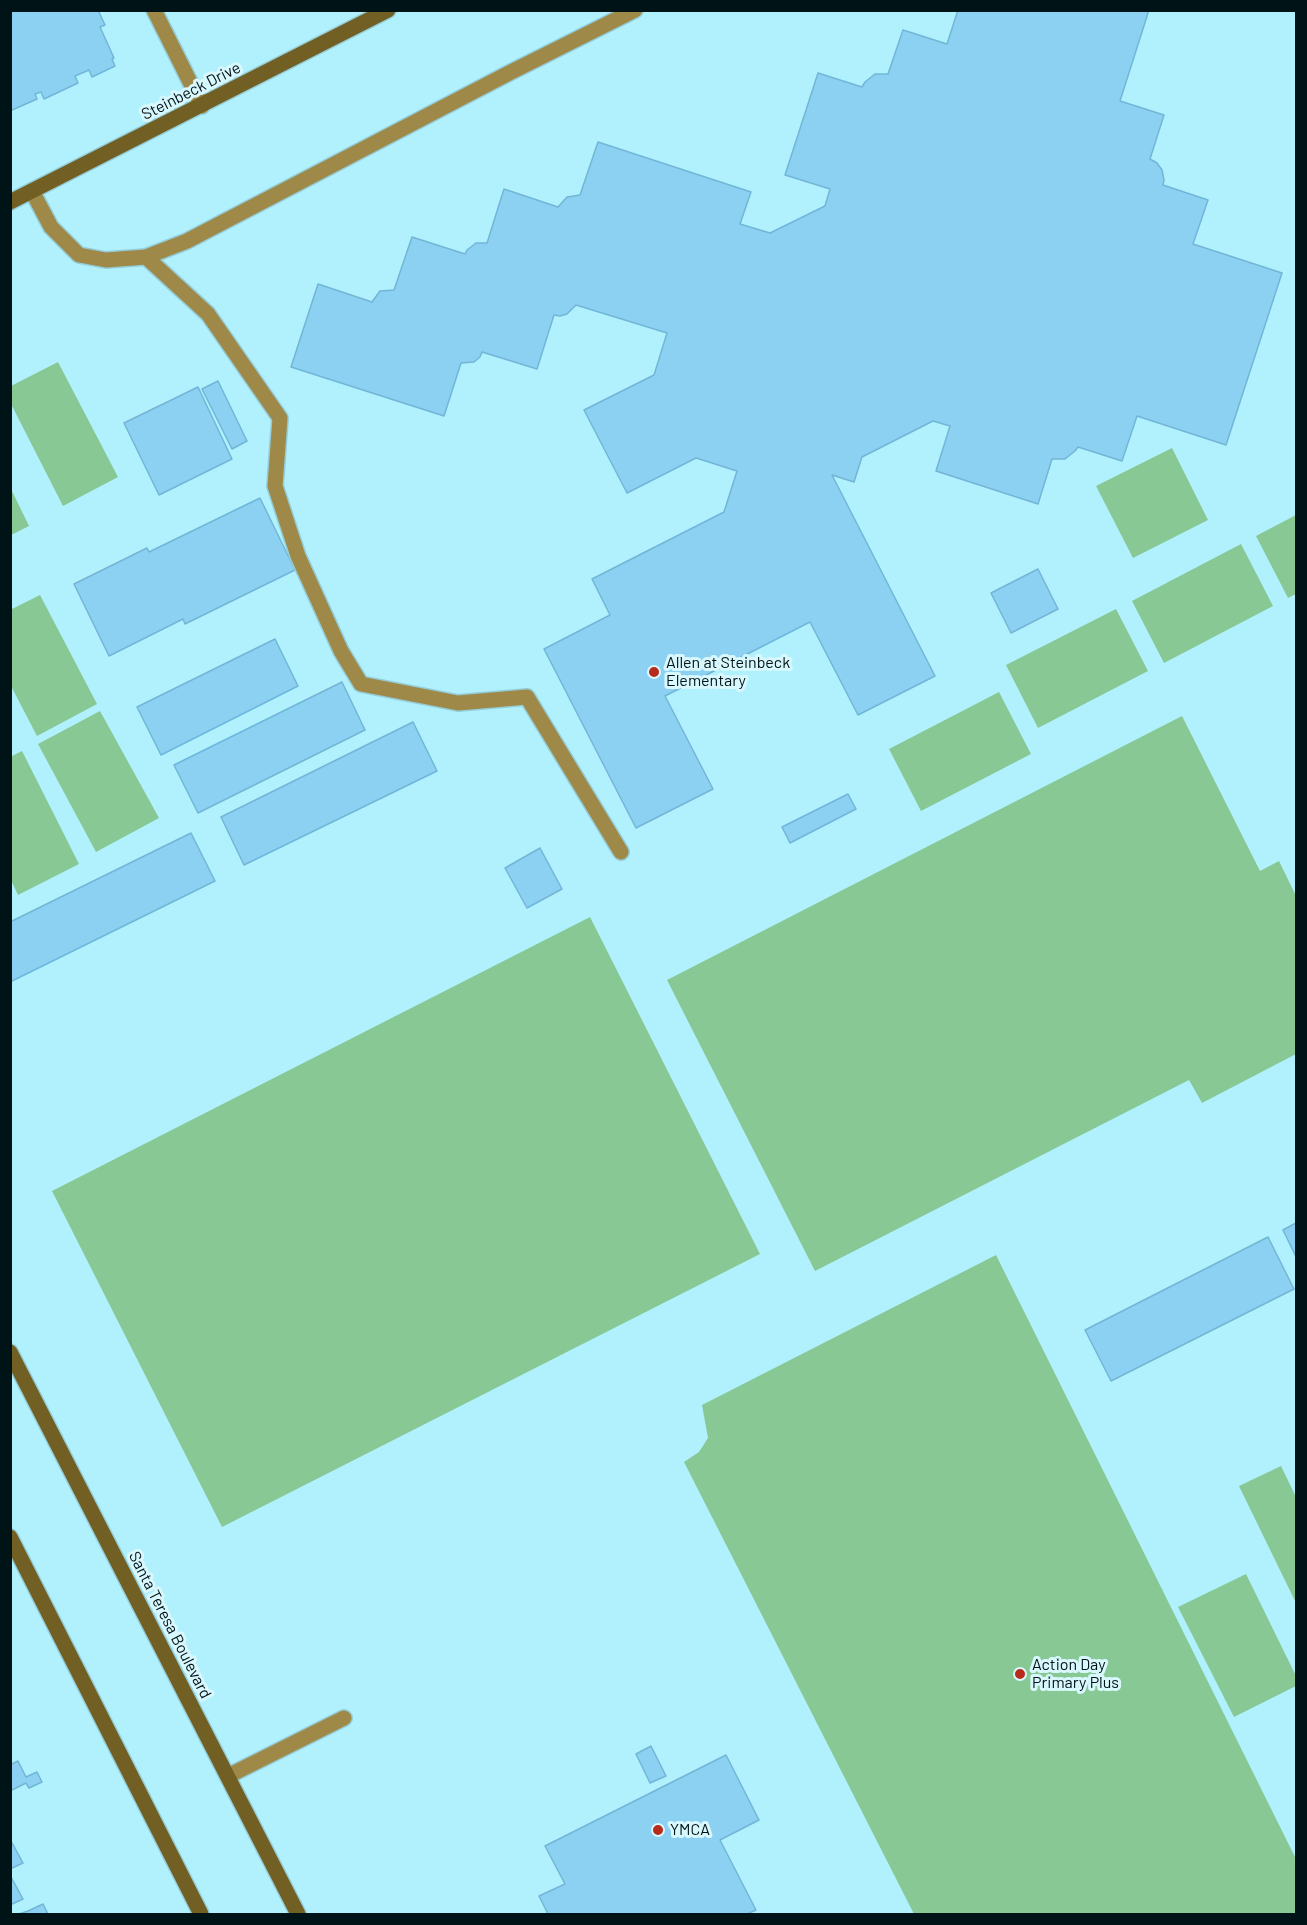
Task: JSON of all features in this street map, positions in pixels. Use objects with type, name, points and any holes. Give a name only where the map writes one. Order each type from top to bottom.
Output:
[{"type":"main road","name":"Steinbeck Drive","points":[[10,202],[388,10]]},
{"type":"main road","name":"Santa Teresa Boulevard","points":[[10,1352],[297,1914]]},
{"type":"main road","points":[[10,1537],[201,1914]]},
{"type":"lane","points":[[154,10],[201,106]]},
{"type":"lane","points":[[32,191],[51,226],[79,255],[106,261],[146,257],[187,241],[635,10]]},
{"type":"lane","points":[[146,257],[208,314],[280,418],[274,486],[298,556],[341,651],[361,684],[458,703],[527,697],[621,852]]},
{"type":"lane","points":[[228,1776],[344,1718]]},
{"type":"green space","points":[[58,362],[118,477],[63,506],[10,402],[11,386]]},
{"type":"green space","points":[[1172,448],[1208,520],[1133,558],[1096,486]]},
{"type":"green space","points":[[11,489],[29,526],[10,535]]},
{"type":"green space","points":[[1296,515],[1296,594],[1288,598],[1256,536]]},
{"type":"green space","points":[[1241,544],[1273,606],[1164,663],[1132,601]]},
{"type":"green space","points":[[40,595],[97,704],[37,736],[11,686],[10,610]]},
{"type":"green space","points":[[1116,609],[1148,671],[1038,728],[1006,665]]},
{"type":"green space","points":[[999,692],[1031,754],[921,811],[889,749]]},
{"type":"green space","points":[[100,711],[159,818],[96,852],[38,744]]},
{"type":"green space","points":[[1182,716],[1260,871],[1279,861],[1296,896],[1296,1054],[1202,1103],[1189,1080],[815,1271],[667,980]]},
{"type":"green space","points":[[22,751],[79,864],[18,895],[11,880],[10,757]]},
{"type":"green space","points":[[590,917],[760,1254],[222,1527],[52,1191]]},
{"type":"green space","name":"Action Day Primary Plus","points":[[996,1255],[1296,1859],[1296,1914],[914,1914],[684,1462],[699,1452],[708,1438],[702,1405]]},
{"type":"green space","points":[[1281,1466],[1296,1497],[1296,1603],[1239,1486]]},
{"type":"green space","points":[[1246,1574],[1296,1676],[1296,1686],[1234,1717],[1178,1607]]},
{"type":"building","points":[[10,10],[98,10],[105,25],[100,27],[114,58],[112,59],[115,66],[92,77],[89,70],[75,76],[78,83],[44,99],[41,92],[35,94],[37,99],[10,111]]},
{"type":"building","points":[[958,10],[1149,10],[1120,101],[1164,115],[1150,159],[1162,170],[1163,185],[1208,200],[1193,244],[1282,273],[1226,445],[1137,416],[1122,461],[1078,447],[1065,459],[1052,459],[1038,504],[936,471],[950,426],[933,421],[862,457],[854,482],[832,475],[935,676],[858,715],[810,622],[665,696],[713,789],[636,828],[544,649],[610,615],[592,579],[724,512],[737,471],[696,458],[627,493],[584,410],[654,375],[667,333],[576,305],[567,314],[554,315],[537,369],[482,352],[474,362],[461,363],[444,416],[291,367],[318,284],[372,302],[380,291],[394,290],[412,237],[465,254],[476,243],[487,243],[504,189],[558,207],[567,197],[580,195],[598,142],[751,192],[740,224],[770,233],[825,206],[830,189],[785,175],[818,73],[862,87],[875,74],[888,74],[903,30],[947,44]]},
{"type":"building","points":[[218,381],[247,441],[232,449],[202,389]]},
{"type":"building","points":[[198,387],[232,459],[159,495],[124,423]]},
{"type":"building","points":[[260,498],[295,570],[185,624],[183,619],[109,656],[74,584],[147,548],[149,552]]},
{"type":"building","points":[[1038,569],[1058,609],[1011,633],[991,593]]},
{"type":"building","points":[[275,639],[298,686],[161,755],[137,707]]},
{"type":"building","points":[[342,682],[365,730],[198,813],[174,765]]},
{"type":"building","points":[[413,722],[437,771],[244,865],[221,817]]},
{"type":"building","points":[[848,794],[856,809],[790,843],[782,827]]},
{"type":"building","points":[[191,833],[215,881],[10,982],[10,922]]},
{"type":"building","points":[[540,848],[562,889],[527,908],[505,868]]},
{"type":"building","points":[[1296,1223],[1296,1257],[1283,1230]]},
{"type":"building","points":[[1268,1237],[1294,1289],[1111,1381],[1085,1330]]},
{"type":"building","points":[[651,1746],[666,1776],[650,1783],[636,1754]]},
{"type":"building","name":"YMCA","points":[[726,1755],[759,1820],[720,1840],[756,1910],[747,1914],[548,1914],[539,1896],[565,1884],[545,1846]]},
{"type":"building","points":[[18,1761],[26,1777],[37,1772],[42,1782],[29,1788],[26,1783],[10,1791],[10,1765]]},
{"type":"building","points":[[10,1839],[23,1863],[10,1869]]},
{"type":"building","points":[[10,1875],[23,1899],[10,1905]]},
{"type":"building","points":[[43,1904],[48,1914],[19,1914],[28,1911]]},
{"type":"place","name":"Allen at Steinbeck Elementary","points":[[654,672]]},
{"type":"place","name":"Action Day Primary Plus","points":[[1020,1674]]},
{"type":"place","name":"YMCA","points":[[658,1830]]}]
